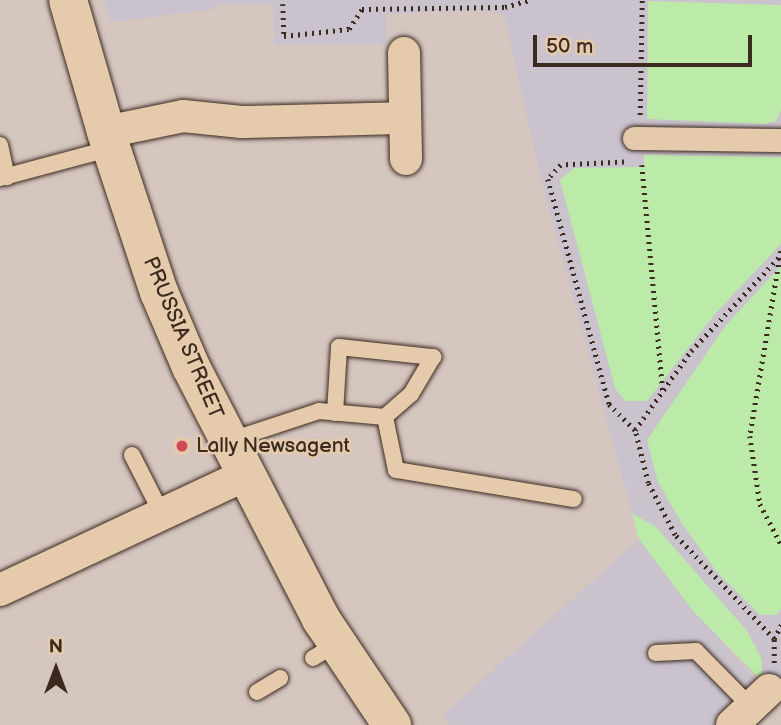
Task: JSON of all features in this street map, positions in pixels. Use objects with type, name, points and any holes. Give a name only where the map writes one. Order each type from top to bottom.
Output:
[{"type":"main road","name":"PRUSSIA STREET","points":[[68,0],[109,140],[159,292],[324,651],[392,725]]},
{"type":"street","points":[[404,53],[406,159]]},
{"type":"street","points":[[109,140],[183,116],[242,122],[405,118]]},
{"type":"street","points":[[637,138],[781,140]]},
{"type":"street","points":[[0,590],[244,475]]},
{"type":"lane","points":[[0,145],[3,177],[109,140]]},
{"type":"lane","points":[[228,442],[319,411],[335,413],[384,417],[411,394],[433,357],[339,347],[335,413]]},
{"type":"lane","points":[[384,417],[396,470],[574,499]]},
{"type":"lane","points":[[132,455],[162,514]]},
{"type":"lane","points":[[656,653],[696,651],[751,707]]},
{"type":"lane","points":[[257,692],[280,678]]},
{"type":"path","points":[[283,4],[284,36],[349,29],[362,9],[505,7],[530,0]]},
{"type":"path","points":[[637,138],[642,0]]},
{"type":"path","points":[[663,391],[644,167],[639,162],[561,165],[548,179],[609,404],[635,430],[648,484],[675,535],[774,639],[781,625]]},
{"type":"path","points":[[635,430],[724,312],[781,254]]},
{"type":"path","points":[[781,254],[750,436],[760,503],[781,544]]},
{"type":"shaded area","points":[[104,0],[781,0],[781,701],[714,633],[758,683],[716,725],[450,725],[443,715],[639,539],[541,179],[504,14],[479,10],[386,14],[386,44],[274,45],[273,4],[217,4],[216,9],[111,22]]},
{"type":"green space","points":[[648,1],[781,5],[781,110],[776,121],[763,124],[647,119]]},
{"type":"green space","points":[[644,155],[781,157],[781,244],[715,314],[647,401],[625,401],[615,388],[560,180],[574,168],[644,167]]},
{"type":"green space","points":[[781,266],[781,608],[777,615],[760,615],[716,571],[681,522],[658,482],[647,440],[726,325]]},
{"type":"green space","points":[[632,513],[656,527],[747,631],[762,660],[762,681],[693,611],[639,539]]},
{"type":"place","name":"Lally Newsagent","points":[[182,446]]}]
